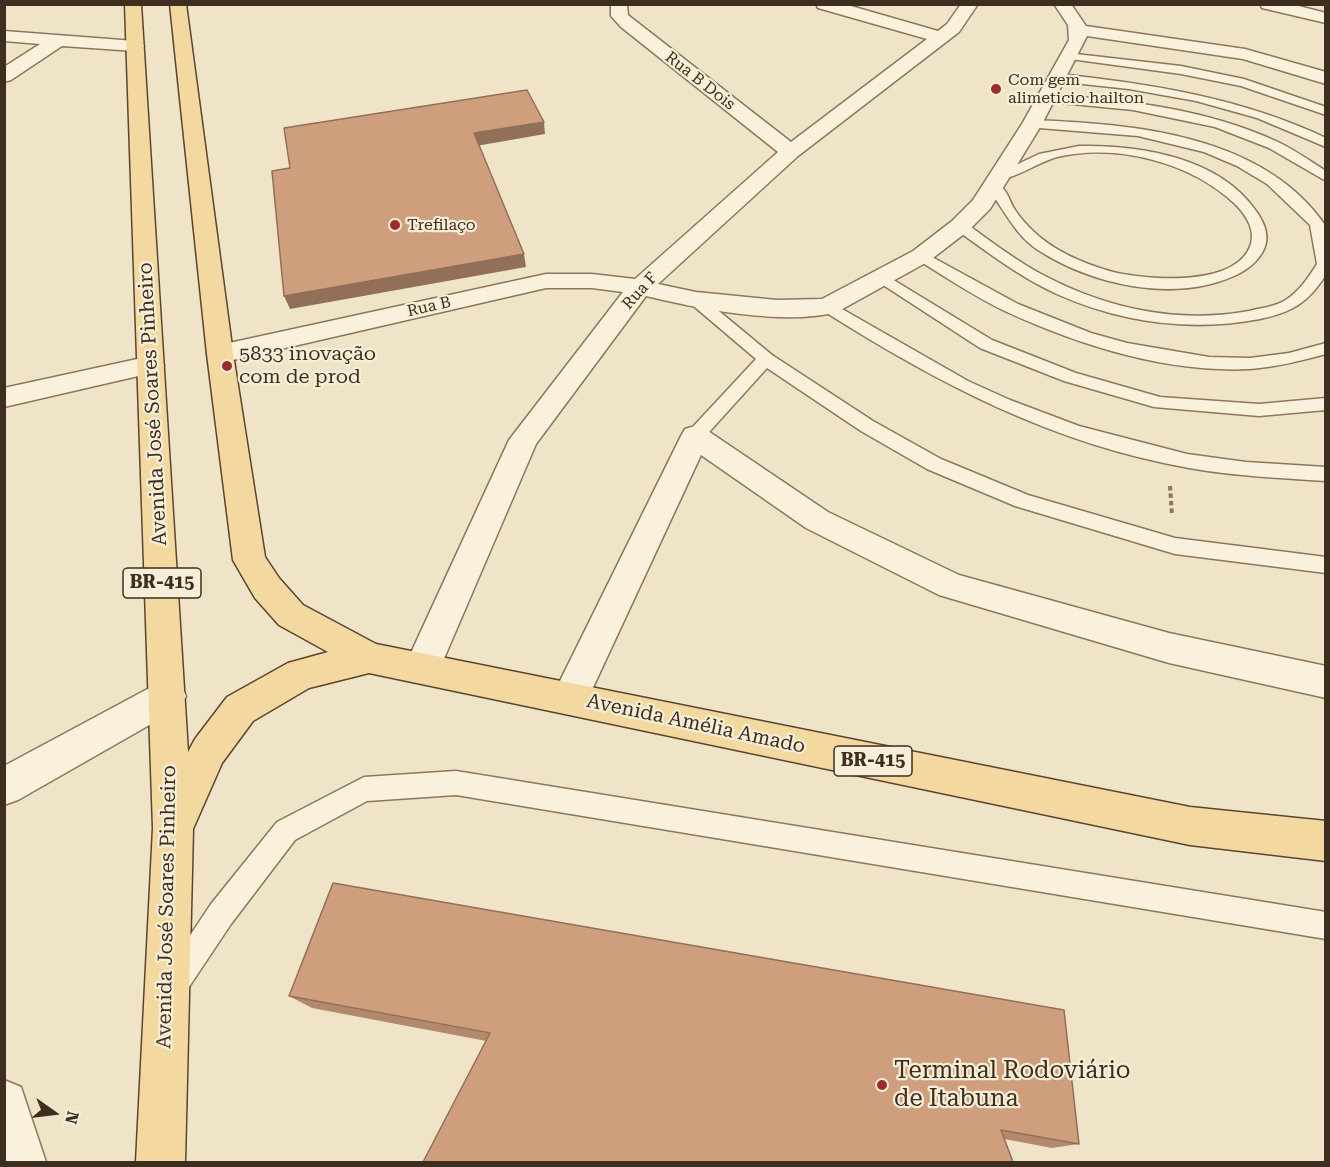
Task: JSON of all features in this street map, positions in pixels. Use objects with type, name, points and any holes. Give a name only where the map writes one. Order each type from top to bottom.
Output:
[{"type":"main road","name":"Avenida José Soares Pinheiro","points":[[133,4],[173,828],[160,1162]]},
{"type":"main road","name":"BR-415","points":[[178,4],[220,354],[249,560],[267,588],[291,615],[369,658],[422,668]]},
{"type":"main road","points":[[173,828],[208,751],[240,709],[301,674],[369,658]]},
{"type":"main road","name":"Avenida Amélia Amado","points":[[422,668],[1190,826],[1326,841]]},
{"type":"street","name":"Rua B Dois","points":[[619,4],[620,15],[627,23],[791,152]]},
{"type":"street","points":[[824,4],[940,37]]},
{"type":"street","name":"Rua F","points":[[422,668],[523,440],[640,287],[791,152],[959,21],[970,4]]},
{"type":"street","points":[[828,306],[921,256],[960,226],[982,204],[1059,78],[1067,56],[1078,40],[1080,30],[1076,21],[1062,4]]},
{"type":"street","points":[[1269,4],[1326,18]]},
{"type":"street","points":[[1080,30],[1245,54],[1326,78]]},
{"type":"street","points":[[4,36],[135,46]]},
{"type":"street","points":[[4,76],[57,41]]},
{"type":"street","name":"Rua B","points":[[220,354],[546,281],[592,281],[640,287],[696,300],[801,309],[828,306]]},
{"type":"street","points":[[4,398],[151,365]]},
{"type":"street","points":[[570,699],[695,436],[817,520],[951,586],[1169,648],[1326,682]]},
{"type":"street","points":[[4,787],[168,696]]},
{"type":"street","points":[[4,1104],[22,1162]]},
{"type":"lane","points":[[1067,56],[1182,70],[1244,83],[1326,111]]},
{"type":"lane","points":[[1059,78],[1160,88],[1218,101],[1297,128],[1326,143]]},
{"type":"lane","points":[[1045,98],[1166,111],[1214,121],[1275,146],[1326,177]]},
{"type":"lane","points":[[960,226],[1041,280],[1086,300],[1145,316],[1198,322],[1243,318],[1288,306],[1306,292],[1325,264],[1319,227],[1298,204],[1265,175],[1210,149],[1166,136],[1085,125],[1032,124]]},
{"type":"lane","points":[[1078,150],[1122,151],[1168,161],[1209,178],[1241,201],[1252,214],[1258,227],[1259,240],[1255,252],[1246,263],[1213,279],[1165,283],[1121,278],[1086,268],[1043,247],[1015,221],[1006,207],[998,181],[1041,158],[1078,150]]},
{"type":"lane","points":[[921,256],[1010,307],[1058,328],[1107,344],[1227,365],[1301,358],[1326,348]]},
{"type":"lane","points":[[882,278],[986,344],[1070,377],[1160,403],[1259,410],[1326,404]]},
{"type":"lane","points":[[696,300],[766,359],[867,426],[934,464],[1022,501],[1175,546],[1326,565]]},
{"type":"lane","points":[[828,306],[924,364],[982,394],[1047,422],[1168,457],[1250,470],[1326,474]]},
{"type":"lane","points":[[695,436],[766,359]]},
{"type":"lane","points":[[166,996],[221,915],[286,831],[364,789],[456,783],[1326,926]]},
{"type":"building","name":"Trefilaço","points":[[527,90],[544,122],[474,133],[524,254],[284,296],[272,171],[290,168],[284,128]]},
{"type":"building","points":[[333,883],[1064,1010],[1079,1144],[1001,1130],[1013,1162],[423,1162],[490,1033],[289,996]]},
{"type":"place","name":"Com gem alimeticio hailton","points":[[996,89]]},
{"type":"place","name":"Trefilaço","points":[[395,225]]},
{"type":"place","name":"5833 inovação com de prod","points":[[227,366]]},
{"type":"place","name":"Terminal Rodoviário de Itabuna","points":[[882,1085]]}]
